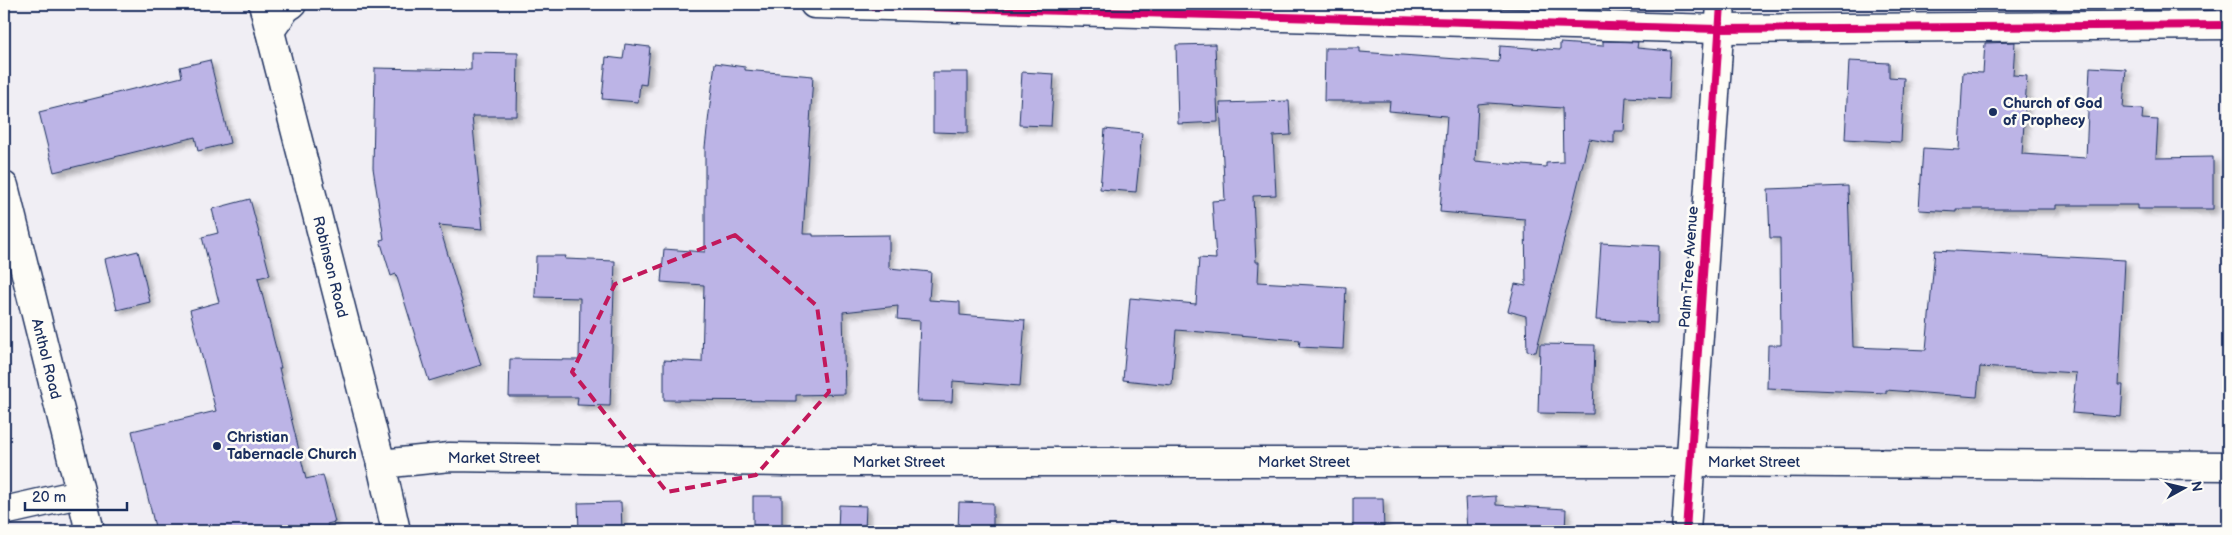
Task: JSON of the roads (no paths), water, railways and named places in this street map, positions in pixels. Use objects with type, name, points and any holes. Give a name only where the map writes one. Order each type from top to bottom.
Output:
[{"type":"street","name":"Robinson Road","points":[[263,4],[381,464],[396,531]]},
{"type":"street","points":[[270,31],[286,8],[292,4]]},
{"type":"street","points":[[814,4],[2228,25]]},
{"type":"street","name":"Palm Tree Avenue","points":[[1686,531],[1719,17]]},
{"type":"street","name":"Anthol Road","points":[[4,186],[90,531]]},
{"type":"street","name":"Market Street","points":[[381,464],[450,457],[783,462],[1690,462],[2228,466]]},
{"type":"street","points":[[4,511],[80,494]]},
{"type":"place","name":"Church of God of Prophecy","points":[[1993,112]]},
{"type":"place","name":"Christian Tabernacle Church","points":[[217,446]]}]
